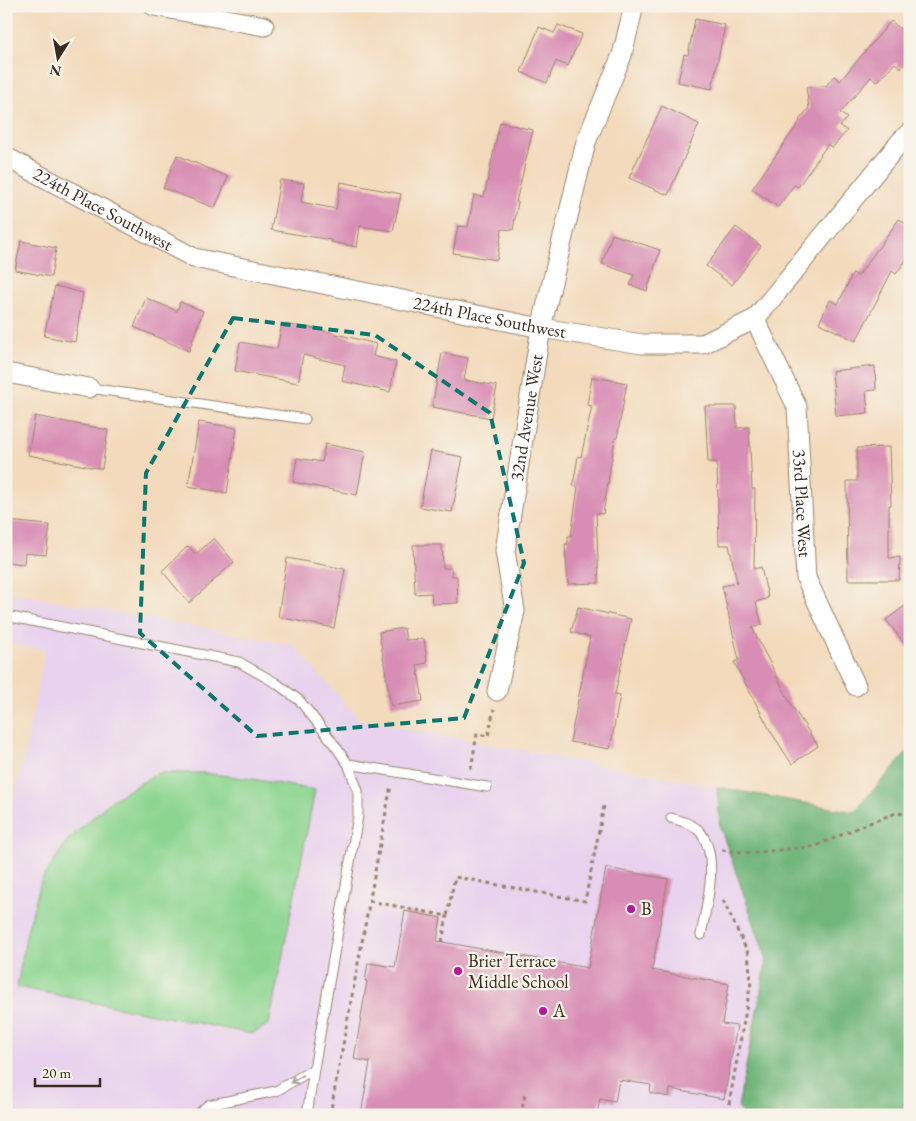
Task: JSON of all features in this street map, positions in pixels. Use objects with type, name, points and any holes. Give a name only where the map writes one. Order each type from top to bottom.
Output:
[{"type":"street","points":[[154,6],[264,26]]},
{"type":"street","name":"32nd Avenue West","points":[[497,691],[515,611],[505,551],[541,328],[586,142],[622,55],[632,14],[632,6]]},
{"type":"street","name":"224th Place Southwest","points":[[6,157],[194,258],[541,328],[642,344],[703,344],[755,319],[910,132]]},
{"type":"street","name":"33rd Place West","points":[[755,319],[797,406],[806,578],[856,686]]},
{"type":"street","points":[[6,373],[89,388]]},
{"type":"lane","points":[[89,388],[306,419]]},
{"type":"lane","points":[[6,616],[239,662],[276,683],[300,701],[332,740],[348,764],[358,791],[358,816],[314,1069],[308,1115]]},
{"type":"lane","points":[[348,764],[487,787]]},
{"type":"lane","points":[[670,818],[688,823],[701,833],[708,848],[711,878],[701,935]]},
{"type":"lane","points":[[197,1115],[208,1105],[276,1091],[314,1069]]},
{"type":"path","points":[[471,769],[478,734],[488,736],[497,691]]},
{"type":"path","points":[[330,1115],[391,785]]},
{"type":"path","points":[[442,942],[454,877],[585,901],[604,806]]},
{"type":"path","points":[[708,848],[752,853],[816,846],[896,813],[910,814]]},
{"type":"path","points":[[711,878],[748,953],[751,982],[727,1115]]},
{"type":"path","points":[[369,901],[447,916]]},
{"type":"path","points":[[521,1115],[525,1094]]},
{"type":"highlighted area","points":[[233,318],[375,335],[490,413],[524,563],[464,718],[257,736],[140,633],[146,473]]},
{"type":"shaded area","name":"Brier Terrace Middle School","points":[[6,592],[294,645],[360,720],[910,823],[910,1115],[6,1115],[6,828],[20,775],[45,650],[6,643]]},
{"type":"green space","points":[[910,749],[910,1115],[743,1115],[738,1107],[767,960],[720,827],[717,787],[854,812]]},
{"type":"green space","points":[[158,773],[204,773],[315,790],[269,1024],[252,1034],[17,987],[27,932],[41,881],[68,840],[112,800]]},
{"type":"building","points":[[695,19],[725,25],[712,89],[678,82],[684,54],[688,55]]},
{"type":"building","points":[[891,21],[910,37],[910,58],[901,68],[895,63],[877,82],[871,77],[840,113],[847,118],[840,126],[847,131],[832,148],[828,144],[798,187],[794,185],[778,207],[752,189],[809,108],[806,87],[826,86],[834,76],[840,81]]},
{"type":"building","points":[[558,25],[582,34],[568,66],[556,61],[547,83],[521,72],[539,27],[554,33]]},
{"type":"building","points":[[662,106],[699,124],[668,195],[629,178]]},
{"type":"building","points":[[500,122],[533,130],[516,202],[518,202],[513,230],[502,229],[497,260],[453,253],[458,226],[468,227],[474,195],[484,197]]},
{"type":"building","points":[[177,155],[228,177],[215,208],[163,188]]},
{"type":"building","points":[[280,180],[304,183],[301,202],[336,209],[341,182],[401,194],[393,231],[360,226],[357,247],[331,242],[331,240],[271,230]]},
{"type":"building","points":[[899,219],[910,227],[910,255],[896,274],[892,271],[856,341],[819,323],[830,300],[838,304],[853,273],[858,276]]},
{"type":"building","points":[[736,227],[761,246],[732,285],[706,266]]},
{"type":"building","points":[[612,234],[660,250],[647,291],[630,285],[634,275],[602,264]]},
{"type":"building","points":[[21,241],[56,248],[51,277],[15,270]]},
{"type":"building","points":[[55,286],[83,293],[75,342],[44,336]]},
{"type":"building","points":[[146,298],[177,311],[180,302],[203,311],[189,351],[134,327]]},
{"type":"building","points":[[282,324],[317,329],[376,344],[373,356],[396,362],[390,392],[342,381],[345,365],[303,355],[298,383],[235,371],[240,342],[277,349]]},
{"type":"building","points":[[442,353],[468,358],[464,380],[497,386],[491,418],[432,407]]},
{"type":"building","points":[[875,366],[876,390],[866,391],[868,413],[836,416],[832,371]]},
{"type":"building","points":[[592,377],[627,383],[617,438],[615,438],[603,514],[596,513],[599,583],[568,584],[565,544],[568,544],[568,536],[571,536],[578,487],[573,486],[578,456],[581,457],[592,406],[587,405]]},
{"type":"building","points":[[705,406],[736,406],[737,428],[749,427],[752,489],[755,489],[754,569],[761,567],[768,598],[756,602],[762,625],[752,628],[792,706],[818,746],[792,764],[771,732],[734,662],[739,660],[722,586],[737,583],[729,545],[719,545],[717,462],[708,462]]},
{"type":"building","points":[[35,416],[108,430],[102,469],[28,455]]},
{"type":"building","points":[[199,422],[237,428],[227,493],[188,486]]},
{"type":"building","points":[[325,444],[365,452],[357,495],[293,482],[297,458],[322,462]]},
{"type":"building","points":[[889,447],[891,505],[889,505],[889,558],[900,557],[899,580],[848,580],[847,481],[857,481],[857,448]]},
{"type":"building","points":[[431,451],[463,457],[452,512],[420,507]]},
{"type":"building","points":[[6,521],[50,525],[46,555],[25,553],[24,564],[6,562]]},
{"type":"building","points":[[214,538],[234,562],[189,603],[162,571],[188,546],[196,554]]},
{"type":"building","points":[[413,545],[442,545],[443,568],[451,568],[452,576],[457,576],[458,603],[432,604],[431,593],[415,594]]},
{"type":"building","points":[[287,558],[345,569],[334,628],[278,617]]},
{"type":"building","points":[[910,602],[910,651],[886,620]]},
{"type":"building","points":[[578,607],[631,619],[615,694],[620,695],[610,749],[570,742],[590,637],[571,632]]},
{"type":"building","points":[[404,628],[406,640],[424,639],[427,663],[417,665],[423,701],[391,706],[379,632]]},
{"type":"building","name":"A","points":[[606,868],[668,879],[652,970],[729,984],[722,1024],[737,1026],[724,1099],[670,1089],[669,1097],[650,1093],[651,1085],[619,1080],[615,1102],[600,1099],[597,1115],[361,1115],[370,1062],[354,1059],[367,981],[365,981],[368,963],[395,967],[405,911],[441,918],[437,941],[588,968]]},
{"type":"place","name":"B","points":[[631,909]]},
{"type":"place","name":"Brier Terrace Middle School","points":[[458,971]]},
{"type":"place","name":"A","points":[[543,1011]]}]
